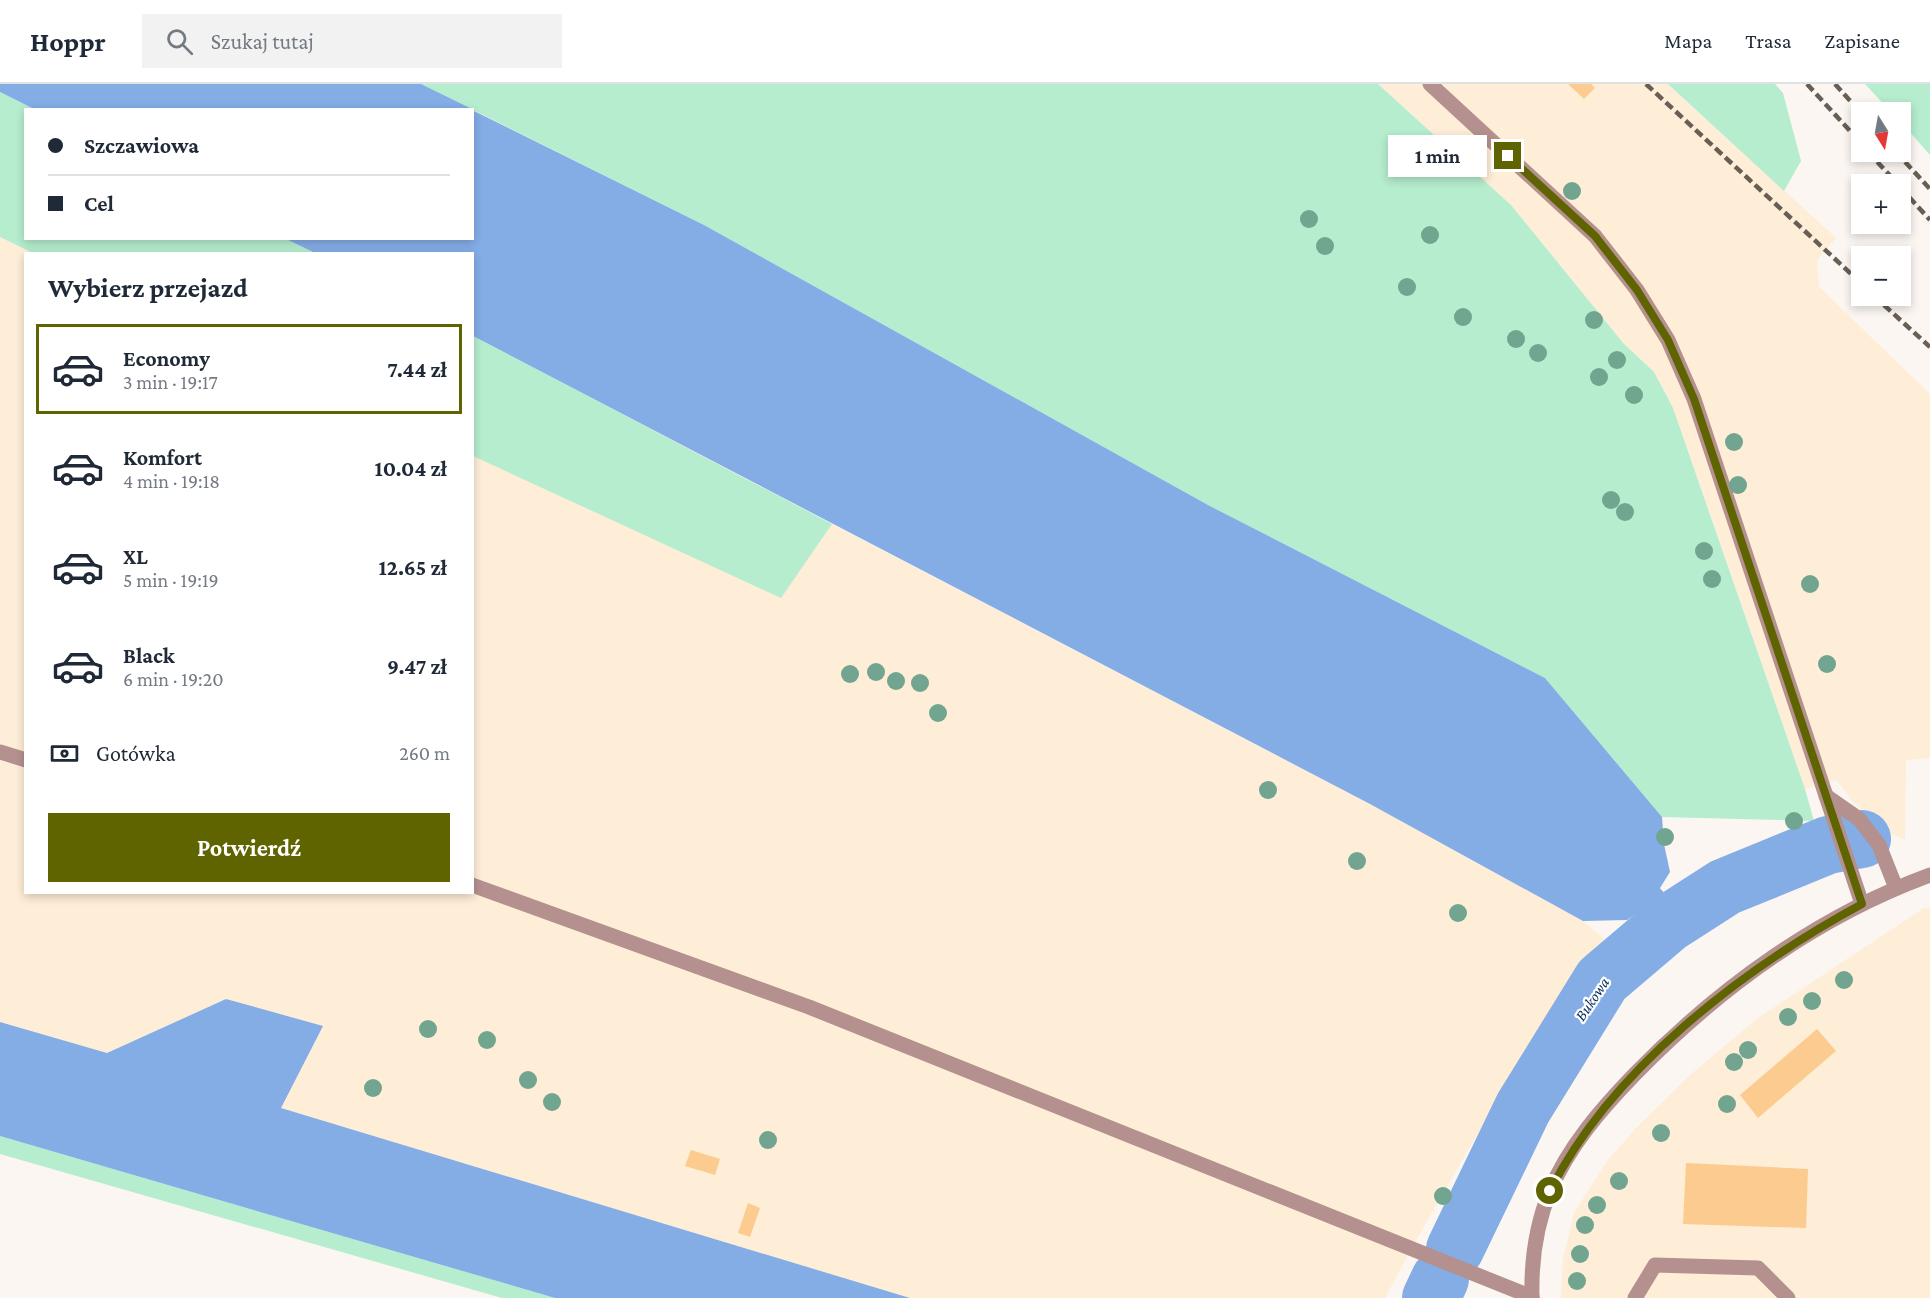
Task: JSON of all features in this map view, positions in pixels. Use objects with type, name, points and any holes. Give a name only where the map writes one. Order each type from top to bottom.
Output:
[{"type":"street","points":[[1430,84],[1595,236],[1637,290],[1668,340],[1694,399],[1862,904]]},
{"type":"street","points":[[0,752],[24,758]]},
{"type":"street","points":[[1827,796],[1859,819],[1879,845],[1896,888]]},
{"type":"street","points":[[474,886],[809,1007],[1532,1298],[1534,1253],[1542,1213],[1550,1191],[1573,1150],[1620,1090],[1650,1059],[1708,1008],[1778,954],[1818,928],[1862,904],[1930,875]]},
{"type":"street","points":[[1635,1298],[1655,1265],[1758,1268],[1788,1298]]},
{"type":"shaded area","points":[[1378,84],[1668,84],[1836,238],[1817,260],[1819,287],[1930,394],[1930,758],[1906,760],[1905,840],[1887,832],[1853,802],[1837,780],[1805,789],[1673,408],[1654,372],[1624,344],[1511,205]]},
{"type":"shaded area","points":[[0,235],[37,252],[24,252],[24,894],[474,894],[474,454],[781,597],[832,524],[1370,804],[1583,921],[1611,945],[1533,1038],[1385,1298],[910,1298],[281,1108],[322,1027],[226,999],[107,1053],[0,1022]]},
{"type":"shaded area","points":[[1924,908],[1930,909],[1930,1298],[1561,1298],[1563,1259],[1574,1213],[1607,1161],[1636,1128],[1690,1075],[1758,1018]]},
{"type":"green space","points":[[421,84],[1378,84],[1511,205],[1624,344],[1654,372],[1673,408],[1805,789],[1814,821],[1662,817],[1545,678],[1208,505],[704,225],[474,110],[474,108],[469,108]]},
{"type":"green space","points":[[1668,84],[1775,84],[1783,93],[1801,161],[1784,191]]},
{"type":"green space","points":[[1865,84],[1930,84],[1930,155],[1911,133],[1911,102],[1882,102]]},
{"type":"green space","points":[[0,92],[32,108],[24,108],[24,240],[288,240],[313,252],[31,252],[0,237]]},
{"type":"green space","points":[[474,337],[832,524],[781,598],[474,456]]},
{"type":"green space","points":[[0,1136],[555,1298],[502,1298],[0,1154]]},
{"type":"water","points":[[0,84],[421,84],[470,108],[32,108],[0,92]]},
{"type":"water","points":[[474,111],[704,225],[1208,505],[1545,678],[1662,817],[1664,844],[1670,872],[1650,904],[1627,920],[1583,921],[1370,804],[474,337],[474,252],[313,252],[288,240],[474,240]]},
{"type":"water","points":[[226,999],[323,1026],[281,1108],[910,1298],[555,1298],[0,1136],[0,1022],[107,1053]]},
{"type":"building","points":[[1568,84],[1591,84],[1595,88],[1584,99]]},
{"type":"building","points":[[1817,1029],[1836,1051],[1758,1118],[1740,1095]]},
{"type":"building","points":[[691,1150],[720,1159],[715,1175],[685,1166]]},
{"type":"building","points":[[1686,1163],[1808,1169],[1806,1228],[1683,1224]]},
{"type":"building","points":[[748,1203],[760,1208],[750,1237],[738,1233]]},
{"type":"waterway","name":"Bukowa","points":[[1455,1249],[1523,1108],[1602,980],[1669,923],[1725,887],[1828,845],[1862,839]]},
{"type":"waterway","points":[[1620,870],[1669,923]]},
{"type":"waterway","name":"Bukowa","points":[[1431,1298],[1440,1279]]},
{"type":"railway","points":[[1646,84],[1851,274]]},
{"type":"railway","points":[[1807,84],[1851,132]]},
{"type":"railway","points":[[1835,84],[1851,102]]},
{"type":"railway","points":[[1877,162],[1889,174]]},
{"type":"railway","points":[[1905,162],[1930,189]]},
{"type":"railway","points":[[1911,199],[1930,220]]},
{"type":"railway","points":[[1885,306],[1930,347]]},
{"type":"route","points":[[1508,156],[1595,236],[1637,290],[1668,340],[1694,399],[1862,904],[1818,928],[1778,954],[1677,1034],[1620,1090],[1595,1119],[1560,1170],[1550,1191]]}]
